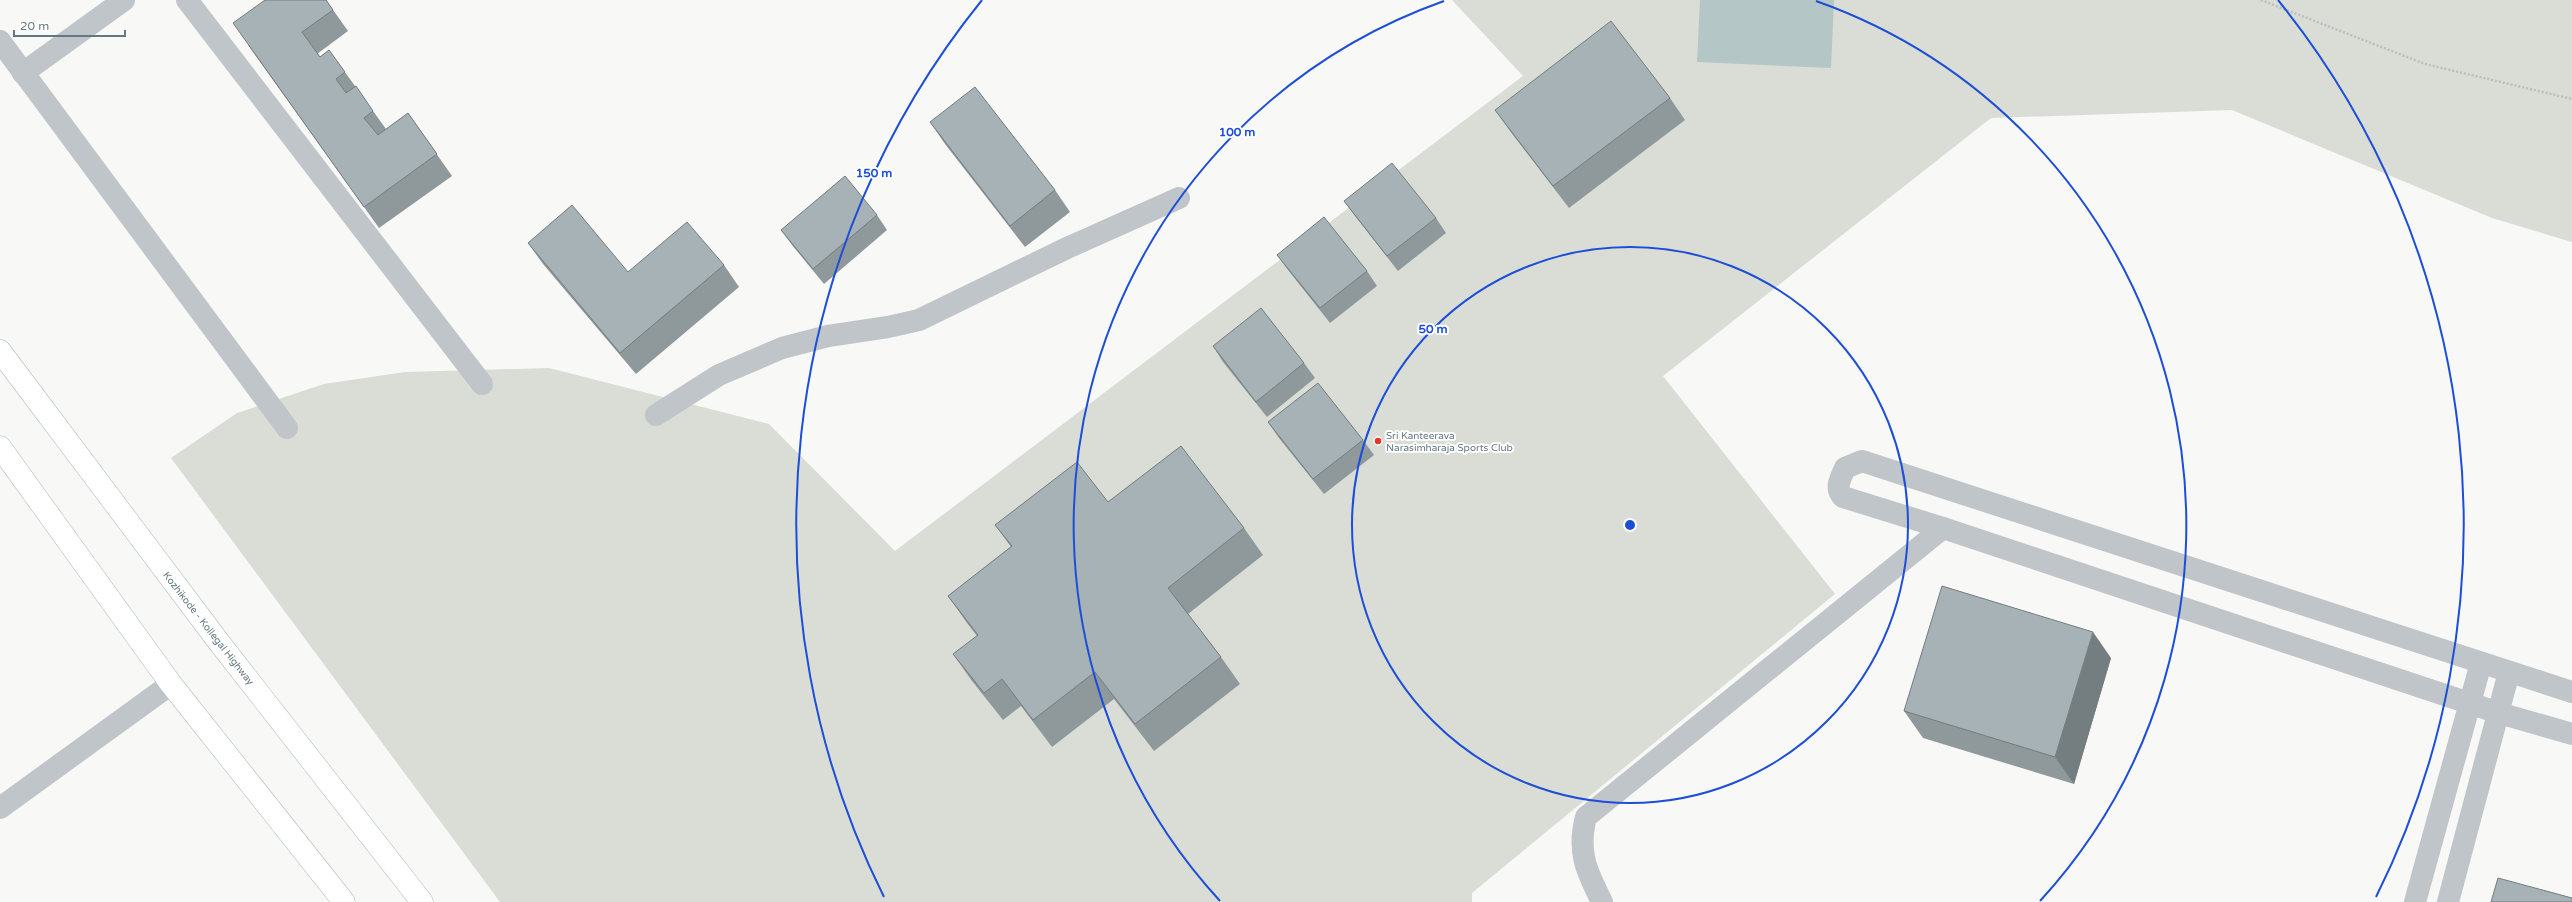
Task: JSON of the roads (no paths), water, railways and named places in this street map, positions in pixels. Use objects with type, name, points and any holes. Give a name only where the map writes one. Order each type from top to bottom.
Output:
[{"type":"main road","name":"Kozhikode - Kollegal Highway","points":[[0,351],[209,629],[422,902]]},
{"type":"main road","points":[[0,448],[171,684],[344,902]]},
{"type":"street","points":[[23,73],[124,0]]},
{"type":"street","points":[[187,0],[482,384]]},
{"type":"street","points":[[0,41],[287,428]]},
{"type":"street","points":[[656,415],[719,375],[782,348],[828,336],[888,327],[919,320],[1067,248],[1179,198]]},
{"type":"street","points":[[2572,692],[1862,461],[1845,468],[1838,484],[1839,493],[1843,497],[1943,528],[2499,713],[2572,734]]},
{"type":"street","points":[[1602,902],[1582,856],[1581,836],[1586,817],[1943,528]]},
{"type":"street","points":[[2415,902],[2481,663]]},
{"type":"street","points":[[2448,902],[2509,672]]},
{"type":"street","points":[[0,808],[171,684]]},
{"type":"place","name":"Sri Kanteerava Narasimharaja Sports Club","points":[[1378,441]]}]
